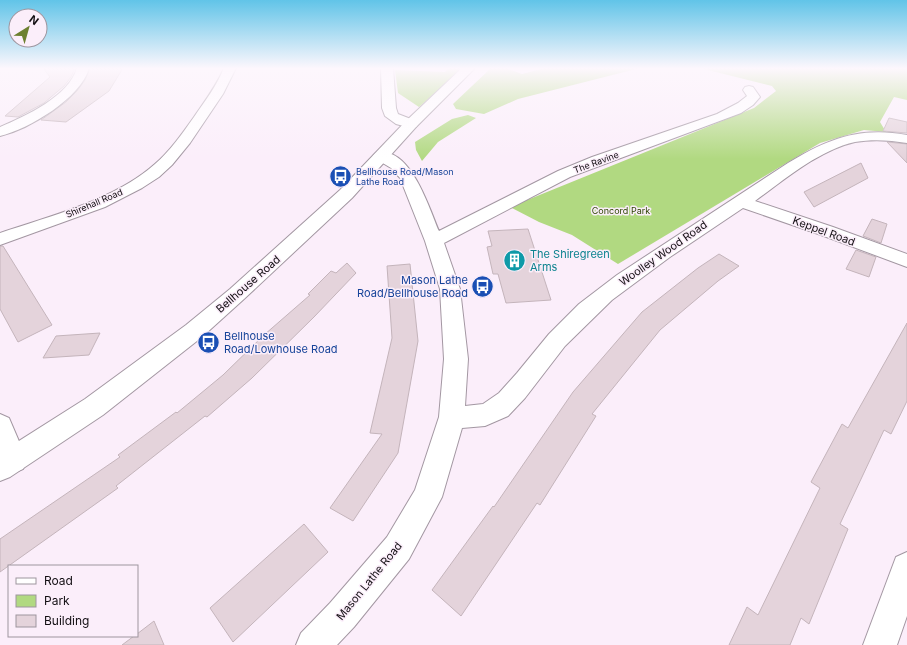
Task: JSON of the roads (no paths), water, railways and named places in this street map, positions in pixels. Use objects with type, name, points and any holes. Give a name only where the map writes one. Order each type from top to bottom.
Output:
[{"type":"street","points":[[0,132],[49,107],[61,98]]},
{"type":"street","name":"Shirehall Road","points":[[0,239],[113,197],[154,173],[167,161],[190,133],[215,98]]},
{"type":"street","points":[[389,98],[389,108],[392,116],[400,121],[411,124]]},
{"type":"street","name":"Bellhouse Road","points":[[7,464],[94,407],[194,331],[292,245],[346,194],[411,124],[438,98]]},
{"type":"street","name":"The Ravine","points":[[434,241],[564,174],[591,163],[681,132],[738,108],[753,98]]},
{"type":"street","name":"Woolley Wood Road","points":[[452,417],[474,418],[491,413],[506,402],[558,340],[587,310],[614,286],[714,218],[741,202],[810,156],[831,146],[866,136],[884,136],[907,139]]},
{"type":"street","name":"Mason Lathe Road","points":[[313,645],[342,615],[398,548],[427,497],[452,417],[456,359],[453,313],[447,276],[408,178],[401,167],[392,160],[381,156]]},
{"type":"street","name":"Keppel Road","points":[[741,202],[828,231],[907,261]]},
{"type":"street","points":[[0,426],[7,464]]},
{"type":"street","points":[[880,645],[907,568]]},
{"type":"place","name":"Bellhouse Road/Mason Lathe Road","points":[[341,176]]},
{"type":"place","name":"The Shiregreen Arms","points":[[514,260]]},
{"type":"place","name":"Mason Lathe Road/Bellhouse Road","points":[[483,286]]},
{"type":"place","name":"Bellhouse Road/Lowhouse Road","points":[[209,342]]},
{"type":"park label","name":"Concord Park","points":[[621,210]]}]
